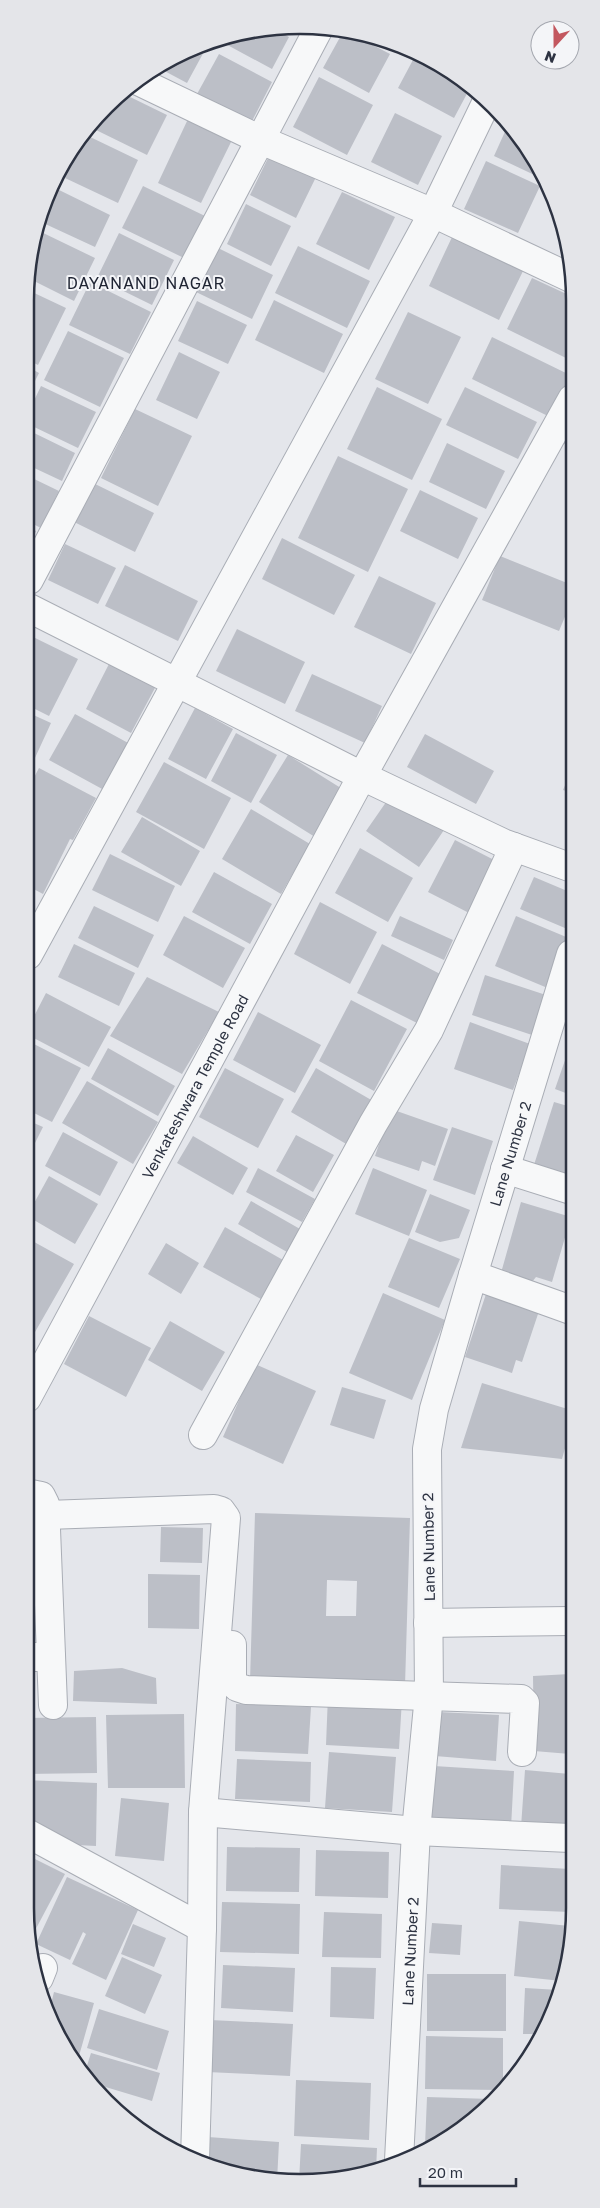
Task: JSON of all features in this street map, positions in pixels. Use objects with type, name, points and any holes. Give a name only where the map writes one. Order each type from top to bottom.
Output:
[{"type":"street","points":[[34,571],[316,34]]},
{"type":"street","points":[[145,84],[261,140],[433,213],[565,275]]},
{"type":"street","points":[[34,944],[433,213],[484,108]]},
{"type":"street","name":"Venkateshwara Temple Road","points":[[34,1385],[362,776],[566,410]]},
{"type":"street","points":[[34,610],[362,776],[514,847],[566,866]]},
{"type":"street","points":[[203,1435],[372,1124],[428,1030],[514,847]]},
{"type":"street","name":"Lane Number 2","points":[[399,2155],[416,1831],[429,1695],[427,1449],[434,1409],[472,1275],[505,1169],[564,1002]]},
{"type":"street","points":[[505,1169],[566,1188]]},
{"type":"street","points":[[472,1275],[566,1308]]},
{"type":"street","points":[[34,1494],[41,1496],[47,1515],[38,1657],[53,1705]]},
{"type":"street","points":[[47,1515],[214,1509],[225,1514],[226,1518],[203,1812],[202,1928],[195,2153]]},
{"type":"street","points":[[235,1535],[231,1675],[232,1681],[237,1687],[246,1690],[522,1699],[525,1703],[522,1752]]},
{"type":"street","points":[[428,1623],[566,1621]]},
{"type":"street","points":[[203,1812],[416,1831],[566,1838]]},
{"type":"street","points":[[34,1837],[202,1928]]},
{"type":"building","points":[[283,34],[289,37],[272,69],[226,44]]},
{"type":"building","points":[[340,37],[369,43],[390,54],[369,93],[323,68]]},
{"type":"building","points":[[204,52],[187,83],[164,71]]},
{"type":"building","points":[[219,54],[272,82],[251,123],[197,94]]},
{"type":"building","points":[[413,59],[433,69],[467,93],[454,118],[398,88]]},
{"type":"building","points":[[319,77],[373,105],[347,155],[293,127]]},
{"type":"building","points":[[129,96],[167,115],[147,155],[96,130]]},
{"type":"building","points":[[395,113],[442,136],[418,185],[371,162]]},
{"type":"building","points":[[188,119],[232,140],[201,203],[158,183]]},
{"type":"building","points":[[505,131],[536,176],[494,156]]},
{"type":"building","points":[[90,137],[138,160],[118,203],[65,178],[74,159]]},
{"type":"building","points":[[271,152],[317,175],[296,218],[250,195]]},
{"type":"building","points":[[486,161],[540,186],[518,233],[464,209]]},
{"type":"building","points":[[143,186],[205,216],[184,258],[122,228]]},
{"type":"building","points":[[58,189],[110,215],[95,247],[45,224]]},
{"type":"building","points":[[342,192],[395,217],[369,270],[316,244]]},
{"type":"building","points":[[246,204],[291,226],[271,266],[227,244]]},
{"type":"building","points":[[43,233],[95,258],[74,301],[34,281]]},
{"type":"building","points":[[119,233],[174,260],[152,305],[97,278]]},
{"type":"building","points":[[453,235],[524,269],[499,320],[429,286]]},
{"type":"building","points":[[298,246],[370,281],[347,328],[275,293]]},
{"type":"building","points":[[218,248],[273,275],[252,319],[196,292]]},
{"type":"building","points":[[532,278],[566,294],[566,358],[507,329]]},
{"type":"building","points":[[90,282],[151,312],[130,354],[69,325]]},
{"type":"building","points":[[34,293],[66,308],[38,365],[34,363]]},
{"type":"building","points":[[274,300],[343,334],[324,373],[255,340]]},
{"type":"building","points":[[197,301],[247,325],[228,364],[178,341]]},
{"type":"building","points":[[408,312],[461,337],[428,404],[375,379]]},
{"type":"building","points":[[68,331],[124,358],[100,407],[44,380]]},
{"type":"building","points":[[492,337],[566,373],[566,389],[552,418],[472,379]]},
{"type":"building","points":[[179,352],[220,372],[197,419],[156,400]]},
{"type":"building","points":[[34,370],[39,373],[34,383]]},
{"type":"building","points":[[41,386],[96,412],[78,448],[34,427],[34,401]]},
{"type":"building","points":[[377,387],[442,419],[412,480],[347,449]]},
{"type":"building","points":[[465,387],[537,422],[518,459],[446,425]]},
{"type":"building","points":[[135,409],[192,436],[158,506],[101,478]]},
{"type":"building","points":[[566,432],[566,445],[562,443]]},
{"type":"building","points":[[34,433],[75,453],[62,481],[34,468]]},
{"type":"building","points":[[447,443],[505,471],[486,509],[429,482]]},
{"type":"building","points":[[338,456],[408,489],[368,572],[298,538]]},
{"type":"building","points":[[34,479],[59,491],[41,528],[34,524]]},
{"type":"building","points":[[87,480],[154,513],[135,552],[68,519]]},
{"type":"building","points":[[420,490],[478,518],[458,559],[400,531]]},
{"type":"building","points":[[282,538],[355,575],[334,615],[262,579]]},
{"type":"building","points":[[65,544],[116,568],[98,604],[48,580]]},
{"type":"building","points":[[500,556],[566,583],[566,614],[559,631],[482,600]]},
{"type":"building","points":[[125,565],[198,601],[178,641],[105,606]]},
{"type":"building","points":[[379,576],[436,603],[411,654],[354,627]]},
{"type":"building","points":[[237,629],[305,662],[285,704],[216,671]]},
{"type":"building","points":[[34,637],[78,659],[49,716],[34,708]]},
{"type":"building","points":[[110,662],[156,686],[131,733],[86,709]]},
{"type":"building","points":[[312,674],[382,706],[365,743],[295,711]]},
{"type":"building","points":[[195,708],[233,729],[206,779],[168,759]]},
{"type":"building","points":[[75,714],[130,744],[104,790],[49,760]]},
{"type":"building","points":[[34,715],[51,723],[34,760]]},
{"type":"building","points":[[236,733],[277,755],[251,803],[211,781]]},
{"type":"building","points":[[425,734],[494,771],[476,804],[407,767]]},
{"type":"building","points":[[288,755],[344,790],[315,837],[259,802]]},
{"type":"building","points":[[164,762],[231,798],[204,849],[136,812]]},
{"type":"building","points":[[39,768],[96,798],[73,840],[70,839],[43,894],[34,889],[34,778]]},
{"type":"building","points":[[391,795],[444,830],[419,867],[366,831]]},
{"type":"building","points":[[251,809],[310,844],[281,894],[222,859]]},
{"type":"building","points":[[142,817],[200,851],[181,886],[121,852]]},
{"type":"building","points":[[455,840],[500,863],[473,915],[428,892]]},
{"type":"building","points":[[360,848],[413,878],[388,922],[335,893]]},
{"type":"building","points":[[110,854],[175,886],[158,922],[92,890]]},
{"type":"building","points":[[214,872],[272,904],[250,944],[192,912]]},
{"type":"building","points":[[534,877],[566,890],[566,928],[520,909]]},
{"type":"building","points":[[320,902],[377,932],[350,984],[294,954]]},
{"type":"building","points":[[94,906],[154,935],[138,968],[78,938]]},
{"type":"building","points":[[184,916],[245,948],[223,988],[163,955]]},
{"type":"building","points":[[400,916],[453,940],[444,960],[391,936]]},
{"type":"building","points":[[516,916],[566,937],[566,951],[550,989],[495,966]]},
{"type":"building","points":[[74,944],[135,973],[119,1006],[58,977]]},
{"type":"building","points":[[382,944],[446,977],[421,1025],[357,993]]},
{"type":"building","points":[[485,975],[549,996],[535,1036],[472,1015]]},
{"type":"building","points":[[147,977],[219,1012],[182,1074],[110,1036]]},
{"type":"building","points":[[46,993],[111,1027],[89,1067],[34,1038],[34,1016]]},
{"type":"building","points":[[351,1000],[407,1029],[374,1091],[319,1061]]},
{"type":"building","points":[[258,1012],[321,1045],[295,1093],[233,1060]]},
{"type":"building","points":[[470,1022],[530,1044],[513,1090],[454,1069]]},
{"type":"building","points":[[34,1044],[81,1068],[52,1122],[34,1113]]},
{"type":"building","points":[[108,1048],[175,1086],[158,1116],[91,1079]]},
{"type":"building","points":[[566,1057],[566,1093],[555,1089]]},
{"type":"building","points":[[225,1068],[284,1099],[258,1148],[199,1117]]},
{"type":"building","points":[[316,1068],[373,1101],[348,1145],[291,1112]]},
{"type":"building","points":[[87,1081],[158,1122],[133,1164],[62,1123]]},
{"type":"building","points":[[554,1102],[566,1106],[566,1178],[533,1168]]},
{"type":"building","points":[[391,1109],[448,1129],[435,1166],[422,1161],[419,1171],[375,1156]]},
{"type":"building","points":[[34,1123],[43,1127],[34,1145]]},
{"type":"building","points":[[452,1127],[493,1141],[475,1195],[433,1180]]},
{"type":"building","points":[[63,1132],[118,1162],[100,1196],[45,1166]]},
{"type":"building","points":[[296,1135],[334,1155],[313,1192],[276,1171]]},
{"type":"building","points":[[193,1136],[248,1168],[233,1195],[177,1163]]},
{"type":"building","points":[[258,1168],[315,1199],[302,1222],[246,1192]]},
{"type":"building","points":[[373,1168],[427,1190],[409,1236],[355,1214]]},
{"type":"building","points":[[49,1176],[98,1204],[75,1244],[34,1220],[34,1203]]},
{"type":"building","points":[[430,1194],[470,1210],[459,1238],[440,1242],[415,1232]]},
{"type":"building","points":[[251,1201],[300,1229],[287,1252],[238,1224]]},
{"type":"building","points":[[521,1202],[566,1216],[566,1234],[552,1282],[536,1277],[527,1288],[499,1280]]},
{"type":"building","points":[[225,1227],[283,1260],[261,1299],[203,1267]]},
{"type":"building","points":[[409,1238],[460,1259],[439,1308],[388,1287]]},
{"type":"building","points":[[34,1242],[74,1264],[34,1334]]},
{"type":"building","points":[[166,1243],[199,1263],[181,1294],[148,1274]]},
{"type":"building","points":[[488,1288],[541,1305],[522,1362],[516,1360],[512,1373],[465,1357]]},
{"type":"building","points":[[383,1293],[445,1320],[412,1400],[349,1373]]},
{"type":"building","points":[[89,1316],[151,1348],[126,1397],[64,1364]]},
{"type":"building","points":[[170,1321],[225,1352],[202,1391],[148,1360]]},
{"type":"building","points":[[255,1364],[316,1391],[283,1464],[223,1437]]},
{"type":"building","points":[[482,1383],[566,1408],[566,1445],[562,1459],[461,1448]]},
{"type":"building","points":[[342,1387],[386,1400],[374,1439],[330,1425]]},
{"type":"building","points":[[255,1513],[410,1518],[405,1686],[250,1681]],"holes":[[[327,1580],[357,1581],[356,1616],[326,1616]]]},
{"type":"building","points":[[161,1527],[203,1528],[202,1563],[160,1562]]},
{"type":"building","points":[[148,1574],[200,1575],[199,1629],[148,1628]]},
{"type":"building","points":[[34,1582],[40,1582],[41,1619],[34,1619]]},
{"type":"building","points":[[122,1668],[156,1678],[157,1704],[73,1701],[74,1671]]},
{"type":"building","points":[[566,1674],[566,1754],[534,1751],[533,1676]]},
{"type":"building","points":[[328,1695],[402,1699],[399,1749],[326,1745]]},
{"type":"building","points":[[236,1704],[311,1707],[308,1754],[235,1751]]},
{"type":"building","points":[[438,1712],[499,1715],[496,1761],[435,1756]]},
{"type":"building","points":[[184,1714],[185,1788],[108,1788],[106,1715]]},
{"type":"building","points":[[96,1717],[97,1773],[34,1774],[34,1718]]},
{"type":"building","points":[[329,1752],[396,1757],[392,1812],[325,1808]]},
{"type":"building","points":[[237,1759],[311,1762],[310,1802],[235,1799]]},
{"type":"building","points":[[434,1766],[514,1771],[511,1828],[430,1823]]},
{"type":"building","points":[[525,1770],[566,1774],[566,1831],[521,1827]]},
{"type":"building","points":[[34,1780],[97,1783],[96,1846],[77,1845],[34,1821]]},
{"type":"building","points":[[121,1798],[169,1803],[164,1861],[115,1856]]},
{"type":"building","points":[[227,1847],[300,1848],[299,1892],[226,1891]]},
{"type":"building","points":[[316,1850],[389,1852],[388,1898],[315,1896]]},
{"type":"building","points":[[34,1858],[65,1874],[35,1931]]},
{"type":"building","points":[[501,1865],[566,1869],[566,1912],[499,1909]]},
{"type":"building","points":[[67,1877],[138,1910],[106,1980],[72,1964],[86,1934],[83,1932],[70,1960],[36,1944]]},
{"type":"building","points":[[222,1902],[300,1904],[299,1954],[220,1952]]},
{"type":"building","points":[[324,1912],[382,1914],[381,1958],[322,1957]]},
{"type":"building","points":[[519,1921],[566,1926],[556,1980],[514,1976]]},
{"type":"building","points":[[432,1923],[462,1925],[460,1955],[429,1953]]},
{"type":"building","points":[[133,1924],[166,1938],[154,1967],[121,1954]]},
{"type":"building","points":[[122,1957],[162,1975],[145,2014],[105,1996]]},
{"type":"building","points":[[223,1965],[295,1968],[293,2012],[221,2008]]},
{"type":"building","points":[[331,1967],[376,1968],[374,2019],[330,2017]]},
{"type":"building","points":[[427,1974],[506,1974],[506,2031],[427,2031]]},
{"type":"building","points":[[525,1988],[553,1990],[535,2034],[523,2034]]},
{"type":"building","points":[[54,1992],[94,2003],[79,2056],[61,2026],[51,2003]]},
{"type":"building","points":[[99,2009],[169,2031],[157,2070],[87,2048]]},
{"type":"building","points":[[210,2020],[293,2024],[290,2076],[207,2072]]},
{"type":"building","points":[[426,2036],[503,2038],[503,2080],[494,2090],[425,2089]]},
{"type":"building","points":[[91,2053],[160,2073],[152,2101],[102,2086],[87,2067]]},
{"type":"building","points":[[296,2080],[371,2083],[369,2140],[294,2136]]},
{"type":"building","points":[[427,2097],[485,2099],[462,2119],[425,2143]]},
{"type":"building","points":[[208,2137],[279,2142],[277,2173],[248,2169],[206,2157]]},
{"type":"building","points":[[301,2144],[377,2148],[376,2163],[335,2172],[299,2174]]},
{"type":"district","name":"DAYANAND NAGAR","points":[[146,283]]}]
